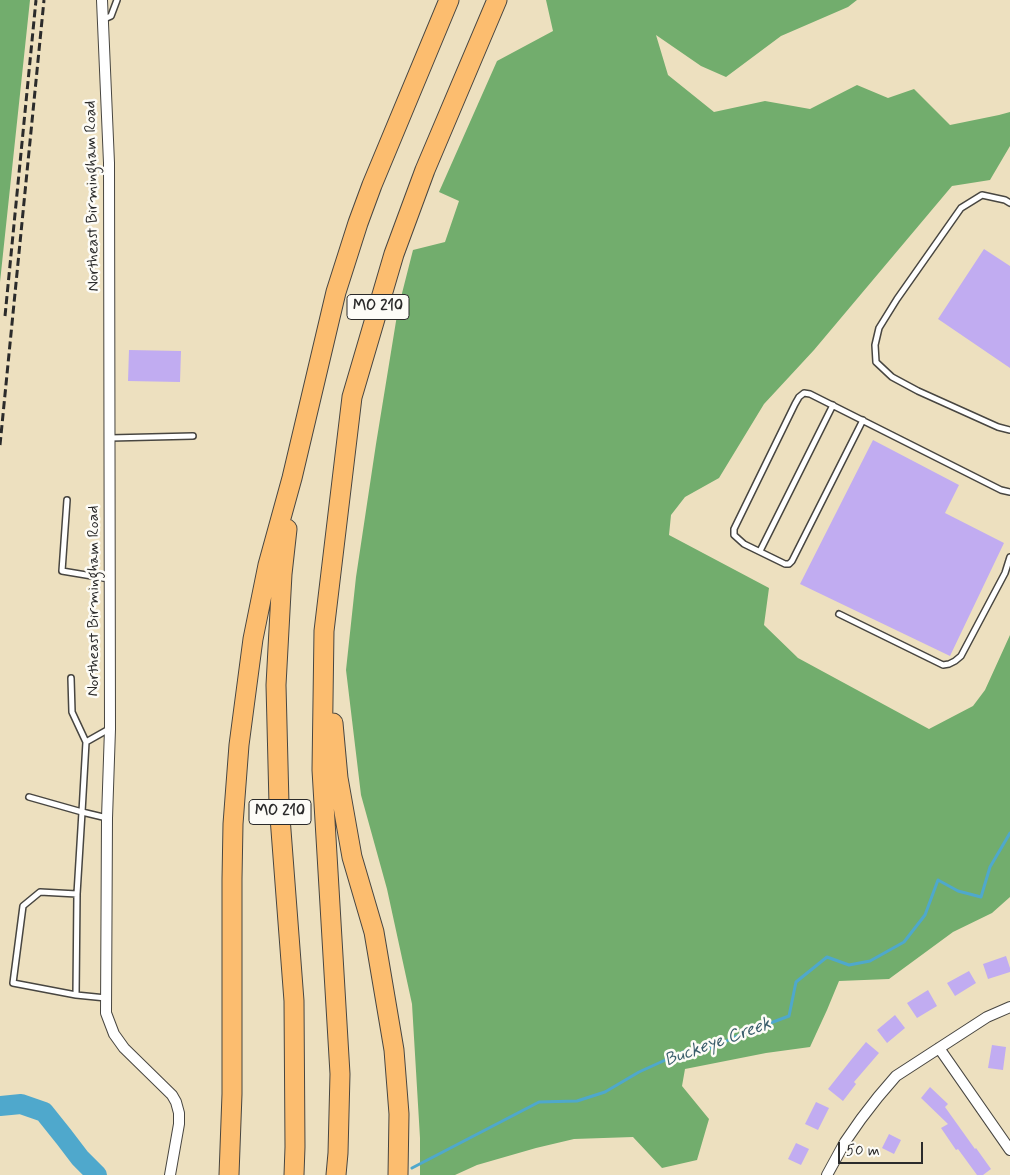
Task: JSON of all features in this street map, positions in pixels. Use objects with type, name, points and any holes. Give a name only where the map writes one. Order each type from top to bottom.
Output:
[{"type":"highway","name":"MO 210","points":[[294,1175],[294,1001],[280,804],[276,686],[282,574],[292,478],[336,292],[358,223],[449,0]]},
{"type":"highway","name":"MO 210","points":[[336,1175],[340,1074],[322,770],[324,631],[352,396],[394,254],[425,170],[497,0]]},
{"type":"highway","points":[[229,1175],[232,1094],[233,824],[238,744],[253,639],[268,565],[292,478]]},
{"type":"highway","points":[[324,631],[338,778],[352,857],[374,932],[394,1050],[399,1114],[398,1175]]},
{"type":"street","name":"Northeast Birmingham Road","points":[[102,0],[109,163],[110,729],[107,818],[106,1013],[114,1034],[124,1048],[172,1095],[176,1102],[180,1114],[170,1175]]},
{"type":"street","points":[[827,1175],[845,1142],[861,1119],[896,1076],[987,1016],[1010,1007]]},
{"type":"street","points":[[940,1048],[1010,1150]]},
{"type":"lane","points":[[102,21],[111,16],[116,0]]},
{"type":"lane","points":[[1010,203],[1005,200],[982,195],[961,208],[897,299],[879,328],[875,345],[876,362],[892,377],[918,391],[998,427],[1010,430]]},
{"type":"lane","points":[[863,420],[789,564],[785,564],[744,544],[734,535],[734,529],[799,397],[804,393],[833,405],[863,420],[1001,490],[1010,492]]},
{"type":"lane","points":[[760,551],[833,405]]},
{"type":"lane","points":[[110,438],[193,436]]},
{"type":"lane","points":[[67,500],[62,571],[110,579]]},
{"type":"lane","points":[[839,614],[943,665],[949,664],[961,656],[1005,573],[1010,557]]},
{"type":"lane","points":[[71,678],[72,712],[86,742],[77,894],[76,995]]},
{"type":"lane","points":[[86,742],[110,729]]},
{"type":"lane","points":[[29,797],[107,818]]},
{"type":"lane","points":[[77,894],[40,892],[23,906],[13,983],[76,995],[106,998]]},
{"type":"green space","points":[[0,0],[30,0],[0,282]]},
{"type":"green space","points":[[546,0],[857,0],[848,7],[781,36],[726,77],[701,66],[656,35],[668,75],[714,112],[765,101],[810,109],[857,85],[888,98],[914,89],[950,125],[1010,112],[1010,146],[990,180],[952,186],[814,350],[764,404],[719,478],[685,497],[671,515],[669,535],[769,588],[764,625],[798,658],[929,729],[973,706],[985,690],[1010,635],[1010,897],[992,913],[953,932],[889,979],[839,981],[810,1047],[766,1053],[685,1069],[682,1086],[709,1119],[697,1160],[662,1168],[633,1137],[574,1139],[477,1165],[455,1175],[420,1175],[420,1138],[412,1004],[387,889],[361,795],[346,670],[356,577],[376,444],[398,309],[413,250],[445,242],[459,201],[439,192],[497,61],[553,31]]},
{"type":"building","points":[[984,249],[1010,266],[1010,368],[938,319]]},
{"type":"building","points":[[129,350],[181,351],[180,382],[128,381]]},
{"type":"building","points":[[873,440],[959,485],[945,513],[1004,543],[950,656],[800,584]]},
{"type":"building","points":[[1006,956],[1010,972],[988,979],[983,964]]},
{"type":"building","points":[[969,971],[976,983],[955,996],[947,983]]},
{"type":"building","points":[[928,990],[937,1006],[917,1018],[907,1003]]},
{"type":"building","points":[[895,1015],[905,1028],[887,1043],[877,1030]]},
{"type":"building","points":[[866,1042],[879,1053],[854,1082],[856,1084],[843,1101],[828,1089]]},
{"type":"building","points":[[992,1045],[1006,1047],[1003,1070],[988,1068]]},
{"type":"building","points":[[930,1087],[948,1104],[945,1107],[991,1169],[983,1175],[977,1175],[958,1149],[956,1150],[941,1128],[948,1124],[921,1098]]},
{"type":"building","points":[[816,1102],[829,1108],[818,1130],[805,1124]]},
{"type":"building","points":[[889,1134],[901,1140],[894,1154],[882,1148]]},
{"type":"building","points":[[796,1143],[809,1149],[801,1165],[788,1159]]},
{"type":"waterway","name":"Buckeye Creek","points":[[412,1168],[539,1102],[577,1101],[605,1092],[639,1072],[683,1052],[711,1048],[789,1016],[796,982],[827,957],[849,965],[870,961],[904,942],[925,915],[938,880],[958,891],[981,897],[990,867],[1010,833]]},
{"type":"waterway","name":"Buckeye Creek","points":[[0,1106],[21,1104],[44,1112],[80,1158],[97,1175]]},
{"type":"railway","points":[[5,316],[36,0]]},
{"type":"railway","points":[[0,445],[44,0]]}]
